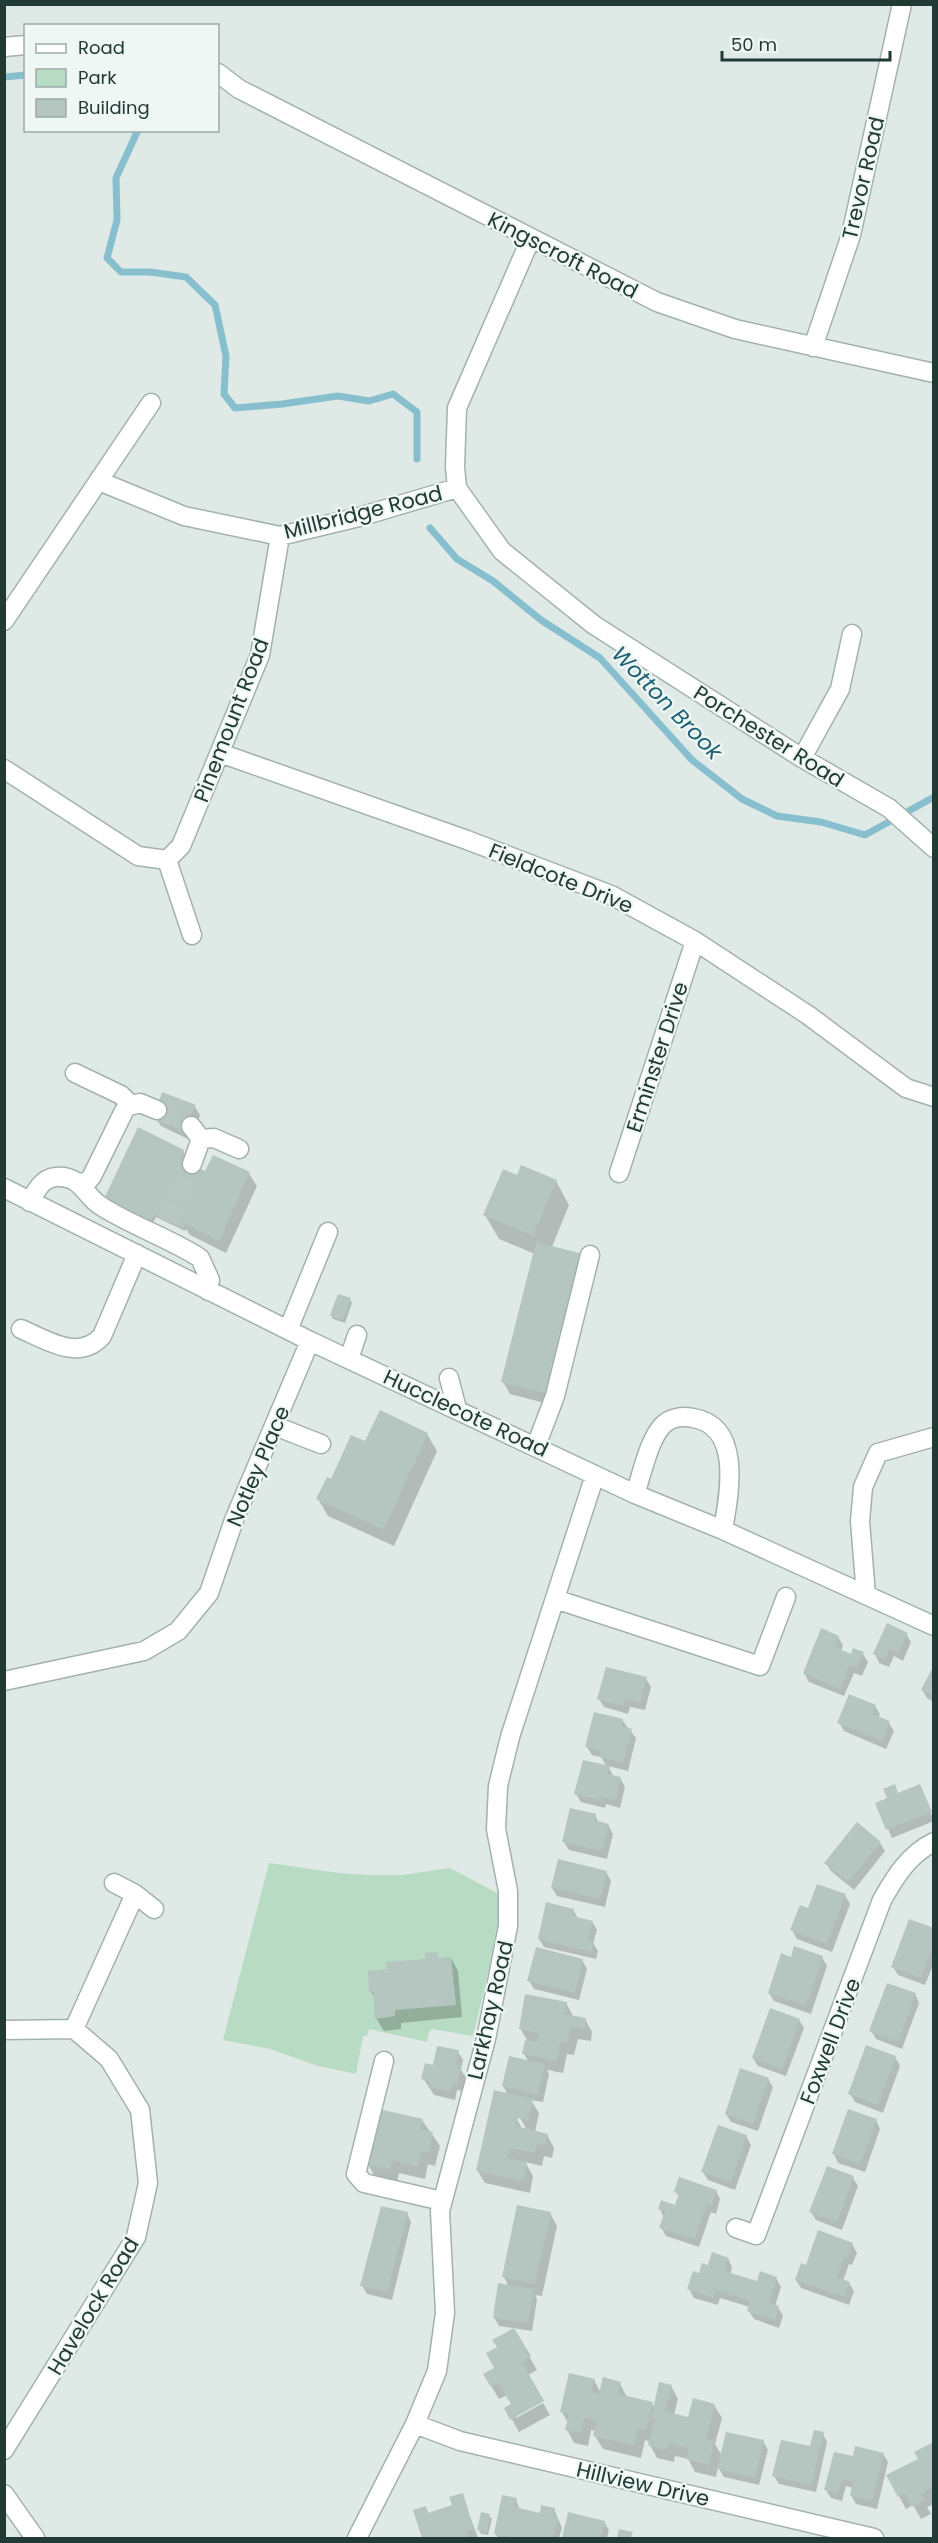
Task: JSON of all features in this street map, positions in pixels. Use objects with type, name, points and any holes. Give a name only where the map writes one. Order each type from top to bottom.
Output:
[{"type":"street","name":"Trevor Road","points":[[813,348],[851,235],[902,4]]},
{"type":"street","points":[[4,47],[24,45]]},
{"type":"street","name":"Kingscroft Road","points":[[219,74],[239,89],[657,302],[735,329],[933,373]]},
{"type":"street","points":[[457,489],[455,467],[457,408],[531,238]]},
{"type":"street","points":[[4,621],[151,403]]},
{"type":"street","name":"Millbridge Road","points":[[99,481],[184,516],[280,536],[359,518],[457,489]]},
{"type":"street","name":"Porchester Road","points":[[457,489],[502,551],[594,625],[898,817],[933,848]]},
{"type":"street","name":"Pinemount Road","points":[[167,860],[182,846],[260,655],[280,536]]},
{"type":"street","points":[[802,758],[840,689],[852,634]]},
{"type":"street","name":"Fieldcote Drive","points":[[220,753],[467,840],[611,895],[695,941],[808,1015],[906,1088],[933,1097]]},
{"type":"street","points":[[4,769],[138,856],[167,860],[192,935]]},
{"type":"street","name":"Erminster Drive","points":[[619,1173],[695,941]]},
{"type":"street","points":[[75,1073],[121,1095],[130,1104]]},
{"type":"street","points":[[79,1183],[87,1182],[92,1176],[123,1110],[130,1104],[140,1103],[157,1110]]},
{"type":"street","points":[[192,1164],[196,1132],[239,1149]]},
{"type":"street","points":[[30,1202],[38,1188],[50,1179],[65,1178],[79,1183],[101,1206],[200,1258],[210,1281],[208,1292]]},
{"type":"street","name":"Hucclecote Road","points":[[4,1188],[310,1341],[635,1494],[723,1530],[933,1626]]},
{"type":"street","points":[[167,1221],[166,1231],[171,1241]]},
{"type":"street","points":[[288,1330],[328,1232]]},
{"type":"street","points":[[21,1329],[79,1350],[96,1343],[102,1336],[137,1254]]},
{"type":"street","points":[[536,1446],[555,1396],[590,1255]]},
{"type":"street","points":[[350,1359],[357,1335]]},
{"type":"street","name":"Notley Place","points":[[4,1681],[144,1651],[178,1631],[209,1593],[234,1520],[310,1341]]},
{"type":"street","points":[[449,1378],[457,1409]]},
{"type":"street","points":[[635,1494],[656,1435],[664,1424],[676,1417],[692,1417],[707,1421],[719,1434],[729,1459],[730,1494],[723,1530]]},
{"type":"street","points":[[275,1426],[321,1444]]},
{"type":"street","points":[[866,1595],[860,1521],[863,1487],[878,1453],[933,1437]]},
{"type":"street","name":"Larkhay Road","points":[[357,2538],[415,2424],[437,2371],[445,2313],[440,2211],[486,2039],[508,1926],[508,1891],[496,1829],[498,1786],[502,1763],[595,1474]]},
{"type":"street","points":[[555,1599],[760,1666],[786,1597]]},
{"type":"street","name":"Foxwell Drive","points":[[756,2235],[882,1900],[905,1864],[933,1842]]},
{"type":"street","points":[[114,1883],[135,1894],[154,1909]]},
{"type":"street","points":[[4,2030],[74,2029],[135,1894]]},
{"type":"street","name":"Havelock Road","points":[[4,2450],[136,2237],[148,2183],[140,2110],[109,2059],[74,2029]]},
{"type":"street","points":[[384,2061],[356,2174],[364,2183],[442,2201]]},
{"type":"street","points":[[736,2228],[774,2241]]},
{"type":"street","name":"Hillview Drive","points":[[415,2424],[460,2441],[874,2538]]},
{"type":"street","points":[[4,2494],[36,2538]]},
{"type":"green space","points":[[269,1863],[371,1875],[403,1875],[450,1868],[497,1893],[500,1904],[500,1923],[473,2036],[432,2029],[427,2042],[369,2029],[367,2036],[363,2036],[356,2074],[318,2066],[270,2049],[223,2040]]},
{"type":"building","points":[[162,1092],[196,1105],[190,1117],[194,1119],[187,1133],[154,1118]]},
{"type":"building","points":[[138,1127],[184,1150],[180,1159],[205,1171],[213,1155],[250,1172],[219,1241],[185,1224],[183,1228],[154,1214],[149,1224],[102,1203]]},
{"type":"building","points":[[521,1165],[557,1180],[533,1236],[483,1215],[503,1169],[517,1175]]},
{"type":"building","points":[[536,1242],[583,1254],[549,1394],[501,1382]]},
{"type":"building","points":[[338,1294],[351,1298],[343,1320],[330,1315]]},
{"type":"building","points":[[380,1410],[428,1433],[384,1530],[316,1499],[327,1477],[331,1479],[351,1435],[365,1441]]},
{"type":"building","points":[[887,1623],[908,1633],[898,1653],[889,1649],[884,1660],[873,1654]]},
{"type":"building","points":[[821,1628],[839,1636],[835,1647],[851,1654],[853,1648],[864,1652],[857,1668],[849,1665],[840,1689],[803,1673]]},
{"type":"building","points":[[934,1665],[934,1696],[921,1690]]},
{"type":"building","points":[[606,1667],[647,1677],[640,1703],[625,1699],[624,1706],[597,1699]]},
{"type":"building","points":[[849,1694],[876,1705],[872,1714],[890,1721],[882,1741],[837,1723]]},
{"type":"building","points":[[594,1712],[623,1719],[621,1726],[632,1729],[623,1763],[599,1757],[601,1751],[585,1747]]},
{"type":"building","points":[[583,1760],[610,1766],[608,1774],[621,1777],[616,1800],[602,1797],[601,1800],[574,1794]]},
{"type":"building","points":[[895,1784],[898,1793],[920,1784],[932,1812],[886,1830],[875,1803],[887,1798],[883,1789]]},
{"type":"building","points":[[570,1808],[596,1814],[594,1820],[609,1824],[602,1851],[562,1842]]},
{"type":"building","points":[[857,1822],[881,1842],[848,1882],[824,1863]]},
{"type":"building","points":[[558,1859],[607,1871],[600,1899],[551,1888]]},
{"type":"building","points":[[817,1884],[846,1894],[827,1944],[790,1930],[800,1905],[808,1908]]},
{"type":"building","points":[[546,1902],[574,1909],[572,1916],[593,1921],[588,1940],[594,1941],[592,1952],[538,1939]]},
{"type":"building","points":[[909,1919],[934,1928],[934,1943],[921,1978],[891,1967]]},
{"type":"building","points":[[794,1946],[823,1956],[806,2006],[768,1993],[781,1953],[791,1957]]},
{"type":"building","points":[[536,1947],[583,1959],[575,1993],[527,1981]]},
{"type":"building","points":[[437,1952],[438,1958],[451,1957],[456,2005],[395,2010],[395,2016],[375,2019],[373,1992],[369,1992],[368,1971],[387,1969],[386,1962],[425,1959],[425,1953]]},
{"type":"building","points":[[887,1983],[916,1993],[898,2042],[869,2031]]},
{"type":"building","points":[[525,1994],[567,2002],[564,2014],[586,2018],[584,2029],[571,2027],[568,2043],[560,2042],[557,2061],[522,2054],[525,2040],[537,2042],[539,2033],[519,2029]]},
{"type":"building","points":[[770,2008],[800,2019],[782,2069],[752,2058]]},
{"type":"building","points":[[866,2045],[896,2056],[878,2105],[848,2094]]},
{"type":"building","points":[[437,2046],[459,2050],[456,2065],[461,2066],[458,2083],[453,2082],[450,2092],[428,2087],[429,2081],[421,2079],[425,2063],[433,2065]]},
{"type":"building","points":[[509,2056],[545,2064],[538,2095],[502,2086]]},
{"type":"building","points":[[740,2068],[769,2078],[753,2124],[725,2114]]},
{"type":"building","points":[[494,2090],[533,2099],[528,2120],[518,2118],[516,2126],[548,2134],[545,2146],[537,2144],[535,2153],[510,2148],[507,2158],[527,2162],[523,2181],[476,2171]]},
{"type":"building","points":[[379,2109],[423,2119],[420,2129],[433,2132],[428,2153],[421,2152],[418,2167],[392,2160],[390,2170],[366,2164]]},
{"type":"building","points":[[848,2109],[877,2119],[860,2164],[832,2154]]},
{"type":"building","points":[[718,2125],[747,2135],[731,2182],[701,2172]]},
{"type":"building","points":[[827,2166],[854,2176],[837,2222],[809,2212]]},
{"type":"building","points":[[679,2177],[717,2190],[711,2206],[707,2204],[695,2239],[659,2228],[665,2211],[658,2209],[661,2200],[675,2205],[679,2194],[674,2192]]},
{"type":"building","points":[[517,2205],[551,2212],[535,2284],[502,2277]]},
{"type":"building","points":[[381,2206],[408,2212],[387,2292],[360,2286]]},
{"type":"building","points":[[818,2230],[853,2243],[847,2258],[844,2257],[837,2277],[850,2282],[845,2297],[795,2280],[801,2263],[806,2265]]},
{"type":"building","points":[[712,2252],[729,2258],[724,2271],[757,2281],[760,2271],[777,2277],[769,2302],[779,2306],[775,2320],[747,2311],[750,2301],[716,2290],[714,2298],[687,2289],[693,2271],[699,2273],[702,2263],[708,2265]]},
{"type":"building","points":[[498,2283],[534,2289],[528,2323],[493,2318]]},
{"type":"building","points":[[514,2328],[531,2356],[522,2362],[544,2401],[510,2420],[504,2408],[511,2404],[498,2383],[491,2387],[483,2374],[494,2368],[486,2353],[497,2347],[492,2340]]},
{"type":"building","points":[[569,2373],[595,2379],[591,2392],[599,2394],[603,2377],[621,2382],[618,2394],[653,2402],[646,2430],[638,2428],[634,2446],[593,2436],[597,2421],[584,2418],[581,2433],[565,2430],[569,2414],[560,2412]]},
{"type":"building","points":[[659,2382],[672,2385],[665,2411],[688,2417],[693,2398],[715,2404],[706,2439],[714,2441],[709,2465],[686,2459],[689,2448],[668,2443],[667,2450],[648,2445],[655,2419],[651,2418]]},
{"type":"building","points":[[814,2430],[824,2432],[811,2485],[772,2476],[781,2440],[810,2446]]},
{"type":"building","points":[[726,2432],[764,2440],[755,2478],[717,2469]]},
{"type":"building","points":[[934,2442],[934,2487],[921,2494],[925,2500],[912,2507],[905,2493],[898,2497],[886,2475],[918,2459],[914,2452]]},
{"type":"building","points":[[855,2446],[884,2453],[872,2501],[850,2496],[853,2481],[842,2479],[838,2493],[824,2490],[834,2452],[853,2456]]},
{"type":"building","points":[[463,2493],[474,2530],[466,2532],[468,2538],[422,2538],[413,2510],[426,2506],[428,2513],[452,2505],[449,2497]]},
{"type":"building","points":[[502,2495],[517,2498],[515,2507],[540,2513],[541,2505],[555,2508],[553,2517],[558,2519],[553,2538],[516,2538],[494,2534]]},
{"type":"building","points":[[481,2512],[490,2514],[487,2532],[477,2530]]},
{"type":"building","points":[[568,2512],[605,2521],[601,2538],[562,2538]]},
{"type":"building","points":[[619,2529],[633,2532],[631,2538],[617,2538]]},
{"type":"waterway","name":"Wotton Brook","points":[[4,77],[24,75]]},
{"type":"waterway","name":"Wotton Brook","points":[[137,132],[116,178],[117,220],[107,258],[121,272],[150,272],[186,277],[215,305],[226,356],[224,394],[235,408],[338,396],[369,401],[393,394],[417,412],[417,459]]},
{"type":"waterway","name":"Wotton Brook","points":[[430,528],[457,559],[493,581],[541,620],[600,658],[692,760],[742,799],[777,816],[821,822],[865,835],[934,797]]},
{"type":"tunnel","points":[[157,1110],[191,1126]]},
{"type":"tunnel","points":[[167,1221],[192,1164]]}]
